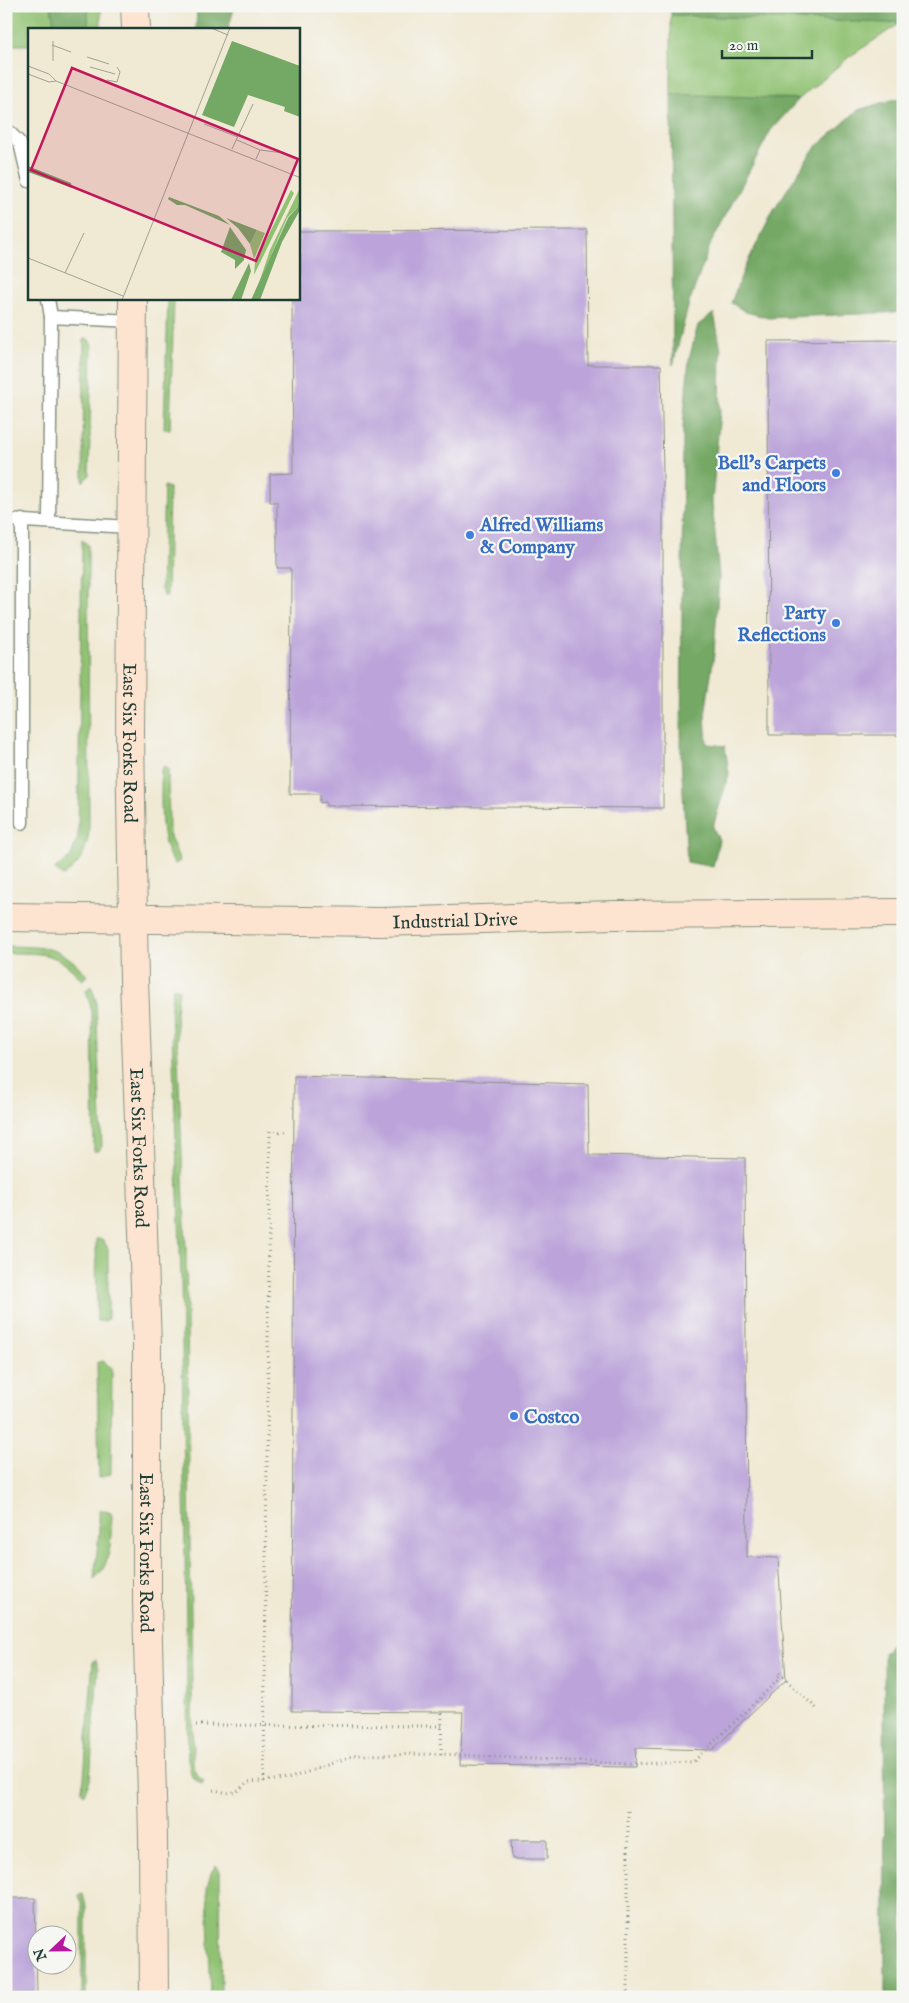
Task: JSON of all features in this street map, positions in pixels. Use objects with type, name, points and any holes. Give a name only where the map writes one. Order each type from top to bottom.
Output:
[{"type":"main road","points":[[136,6],[136,28]]},
{"type":"main road","name":"East Six Forks Road","points":[[132,310],[130,527],[133,919],[147,1344],[147,1603],[153,1836],[154,1997]]},
{"type":"main road","name":"Industrial Drive","points":[[6,917],[380,922],[615,915],[903,913]]},
{"type":"lane","points":[[6,129],[20,144],[28,176]]},
{"type":"lane","points":[[48,300],[51,317],[49,521]]},
{"type":"lane","points":[[51,317],[132,310]]},
{"type":"lane","points":[[6,520],[130,527]]},
{"type":"lane","points":[[22,520],[22,823]]},
{"type":"path","points":[[264,1782],[270,1131],[286,1132]]},
{"type":"path","points":[[212,1790],[230,1793],[239,1790],[247,1782],[288,1779],[355,1756],[441,1754],[628,1766],[692,1762],[778,1680],[779,1673],[816,1708]]},
{"type":"path","points":[[441,1754],[442,1713]]},
{"type":"path","points":[[196,1725],[442,1726]]},
{"type":"path","points":[[628,1810],[628,1997]]},
{"type":"green space","points":[[6,6],[51,6],[55,28],[28,28],[28,45],[6,45]]},
{"type":"green space","points":[[51,6],[88,6],[88,28],[55,28]]},
{"type":"green space","points":[[88,6],[101,6],[101,28],[88,28]]},
{"type":"green space","points":[[197,6],[235,6],[228,28],[196,28]]},
{"type":"green space","points":[[671,6],[903,6],[903,21],[888,23],[671,15]]},
{"type":"green space","points":[[671,15],[902,22],[849,57],[799,99],[671,94]]},
{"type":"green space","points":[[671,94],[799,99],[771,130],[711,243],[689,303],[673,365]]},
{"type":"green space","points":[[903,99],[903,312],[768,318],[746,312],[731,303],[744,269],[774,210],[813,150],[858,110],[892,100]]},
{"type":"green space","points":[[168,300],[174,300],[170,430],[164,429]]},
{"type":"green space","points":[[714,313],[721,350],[720,411],[712,502],[719,576],[714,654],[705,715],[707,744],[725,746],[729,774],[713,827],[719,840],[713,867],[687,862],[681,758],[683,426],[689,359],[698,325]]},
{"type":"green space","points":[[84,338],[89,340],[92,345],[89,476],[83,482]]},
{"type":"green space","points":[[164,486],[169,488],[167,596],[164,596],[161,589]]},
{"type":"green space","points":[[82,540],[88,545],[89,832],[86,845],[78,863],[63,876],[54,869],[70,858],[78,837]]},
{"type":"green space","points":[[164,766],[168,768],[169,834],[180,861],[175,864],[165,845],[163,832],[161,770]]},
{"type":"green space","points":[[6,946],[42,948],[61,953],[69,958],[87,976],[82,980],[64,963],[48,956],[30,953],[6,953]]},
{"type":"green space","points":[[91,986],[96,1000],[102,1146],[99,1151],[94,1151],[92,1012],[86,990]]},
{"type":"green space","points":[[173,987],[179,989],[176,1013],[186,1249],[193,1765],[199,1778],[204,1781],[202,1785],[192,1777],[188,1760],[181,1275],[171,1006]]},
{"type":"green space","points":[[96,1239],[102,1239],[108,1248],[108,1319],[104,1321],[97,1321]]},
{"type":"green space","points":[[103,1361],[112,1368],[111,1474],[99,1478],[97,1363]]},
{"type":"green space","points":[[99,1509],[111,1513],[112,1517],[108,1558],[105,1566],[94,1579],[99,1533]]},
{"type":"green space","points":[[899,1637],[903,1637],[903,1997],[885,1997],[884,1653]]},
{"type":"green space","points":[[96,1660],[98,1668],[90,1779],[84,1794],[81,1791],[84,1778],[93,1661]]},
{"type":"green space","points":[[216,1865],[220,1871],[221,1997],[211,1997],[207,1889],[211,1873]]},
{"type":"green space","points":[[83,1894],[86,1907],[86,1997],[82,1997],[82,1906],[79,1896]]},
{"type":"building","name":"Alfred Williams & Company","points":[[587,230],[588,365],[661,365],[663,475],[663,808],[326,806],[326,802],[320,803],[320,794],[290,794],[291,568],[277,568],[277,502],[270,502],[270,474],[293,473],[292,300],[300,300],[300,231]]},
{"type":"building","points":[[903,340],[903,735],[769,735],[768,341]]},
{"type":"building","points":[[294,1076],[588,1084],[589,1155],[745,1158],[747,1557],[778,1558],[786,1680],[712,1750],[636,1748],[635,1767],[460,1765],[463,1712],[292,1711]]},
{"type":"building","points":[[511,1840],[547,1840],[547,1859],[512,1859]]},
{"type":"building","points":[[6,1898],[35,1898],[36,1926],[28,1926],[28,1976],[37,1976],[37,1993],[6,1993]]},
{"type":"place","name":"Bell's Carpets and Floors","points":[[836,473]]},
{"type":"place","name":"Alfred Williams & Company","points":[[470,535]]},
{"type":"place","name":"Party Reflections","points":[[836,623]]},
{"type":"place","name":"Costco","points":[[514,1416]]}]
